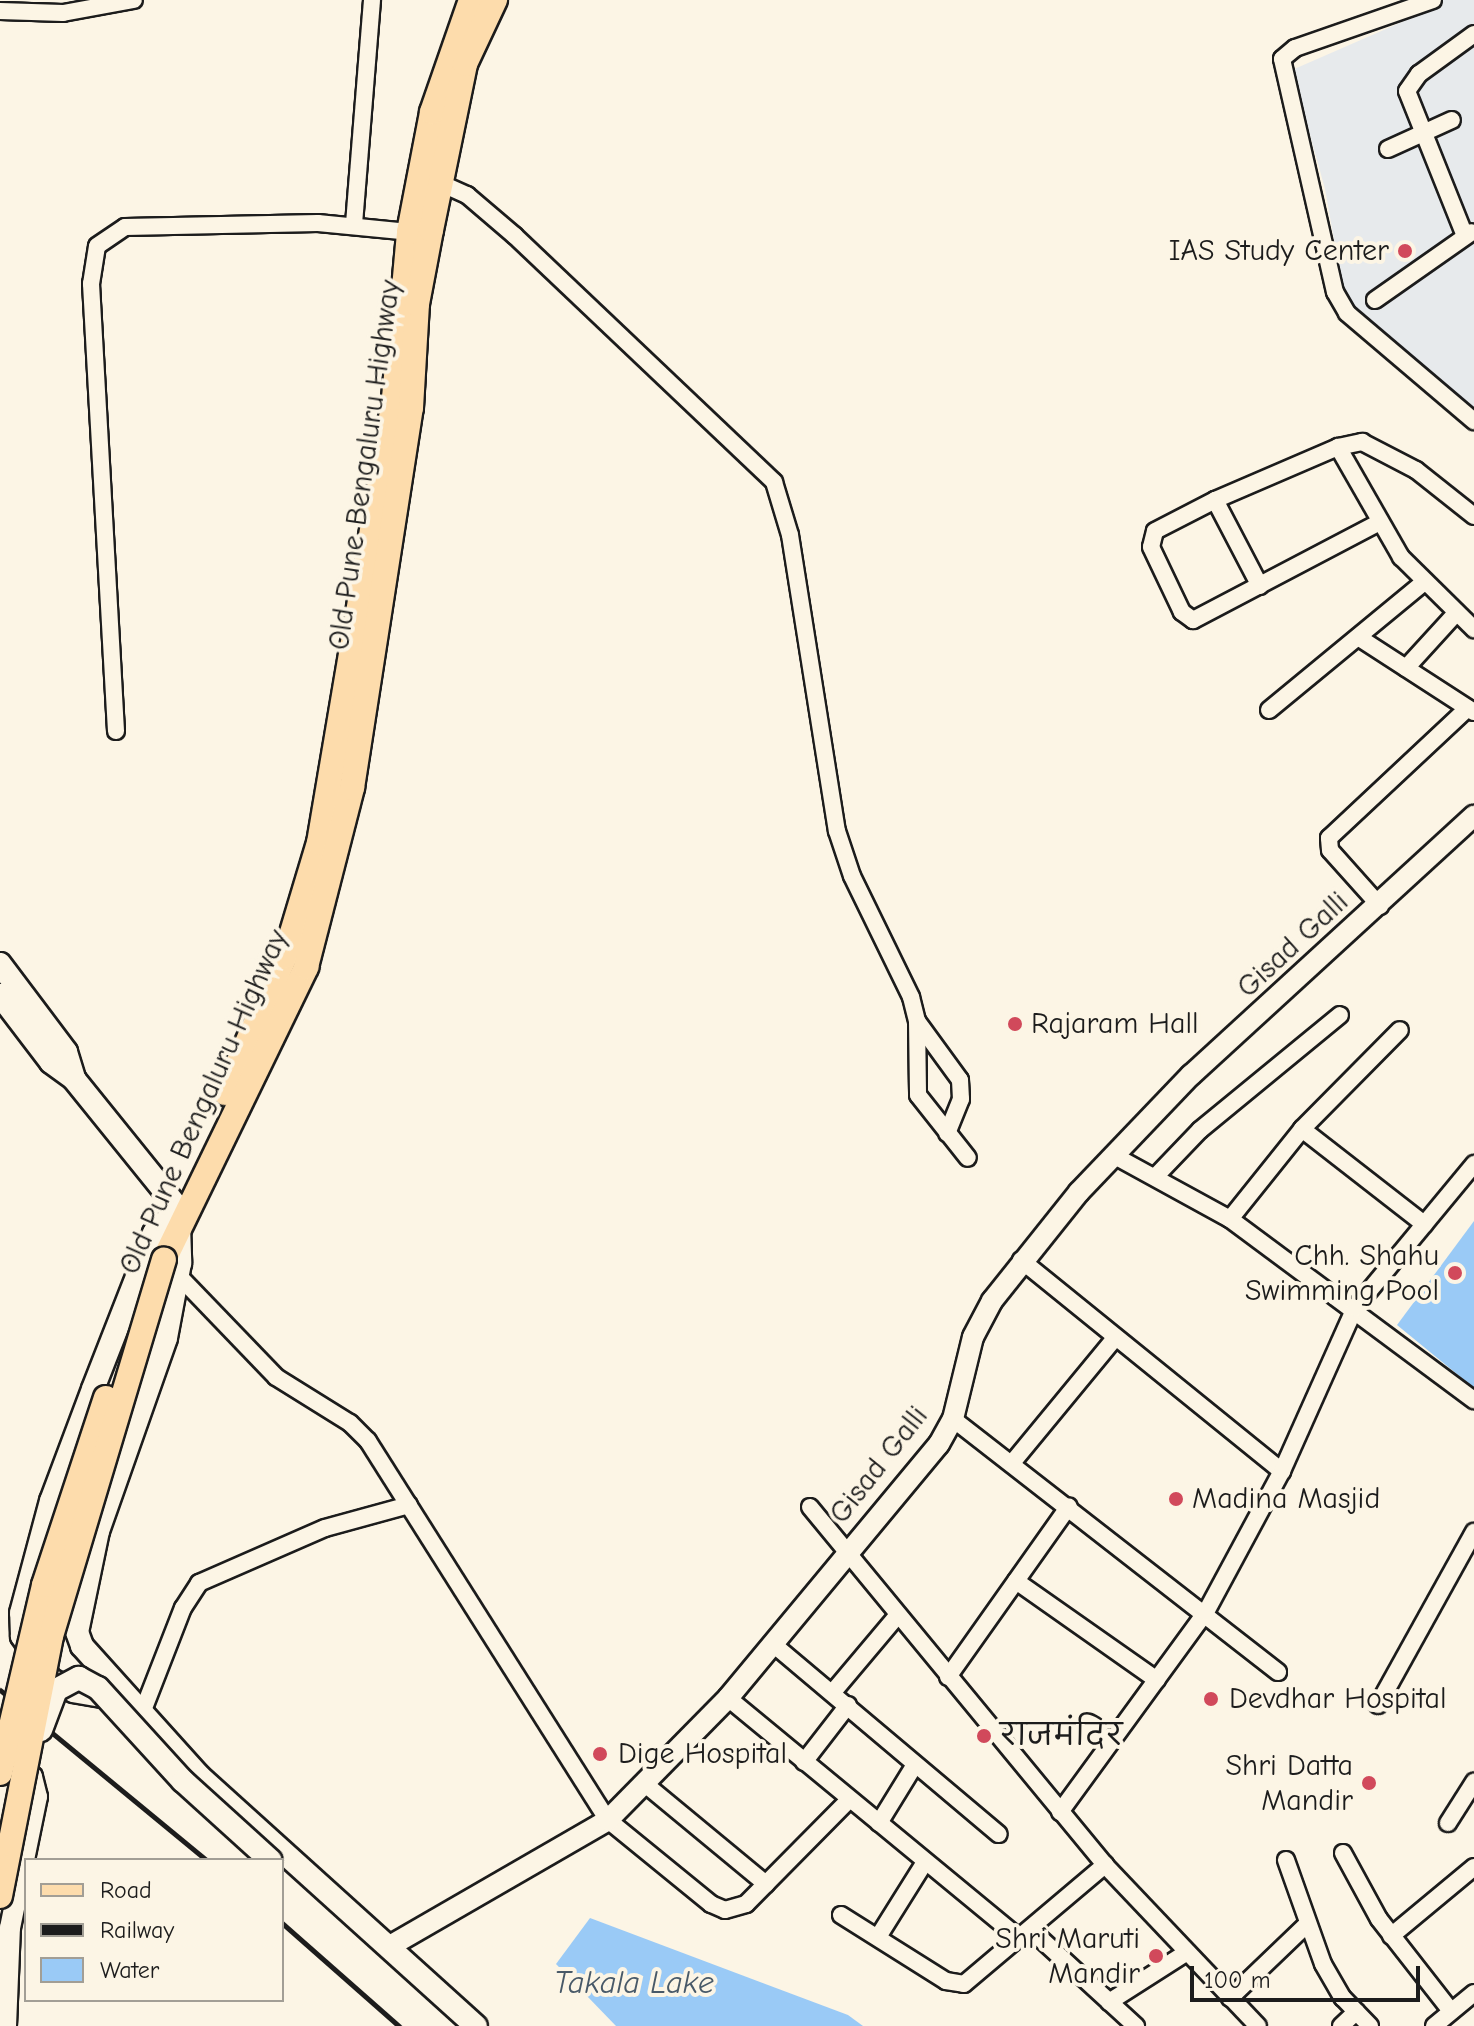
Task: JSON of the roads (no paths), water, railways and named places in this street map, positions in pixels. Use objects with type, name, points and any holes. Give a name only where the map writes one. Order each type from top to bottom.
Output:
[{"type":"main road","name":"Old Pune Bengaluru Highway","points":[[0,1896],[12,1762],[165,1264],[176,1216],[285,956],[319,843],[394,398],[409,232],[432,112],[471,0]]},
{"type":"main road","name":"Old Pune Bengaluru Highway","points":[[176,1216],[306,967],[352,788],[411,408],[417,304],[440,183],[465,64],[495,0]]},
{"type":"main road","points":[[0,964],[66,1052],[74,1079]]},
{"type":"main road","points":[[0,995],[51,1062],[74,1079],[176,1216],[154,1233],[51,1501],[21,1613],[22,1636],[51,1680],[136,1706]]},
{"type":"main road","name":"Old Pune Bengaluru Highway","points":[[0,1773],[60,1532],[165,1264]]},
{"type":"main road","points":[[165,1264],[166,1338],[98,1531],[77,1615],[82,1646],[199,1776],[476,2026]]},
{"type":"main road","points":[[12,1762],[36,1746],[56,1690],[79,1678],[98,1688],[183,1781],[268,1858]]},
{"type":"main road","points":[[284,1872],[458,2026]]},
{"type":"street","points":[[0,11],[63,13],[134,0]]},
{"type":"street","points":[[354,224],[372,0]]},
{"type":"street","points":[[1433,0],[1295,48],[1282,59],[1335,292],[1347,313],[1474,421]]},
{"type":"street","points":[[1375,300],[1469,234],[1407,91],[1419,74],[1474,34]]},
{"type":"street","points":[[1388,149],[1452,120]]},
{"type":"street","points":[[440,183],[467,195],[515,236],[774,482],[790,535],[837,831],[917,1021],[960,1080],[961,1099],[947,1133]]},
{"type":"street","points":[[116,731],[91,284],[97,246],[125,227],[354,224],[409,232]]},
{"type":"street","points":[[1378,523],[1201,618],[1182,612],[1151,538],[1164,525],[1215,500],[1338,447],[1362,442],[1379,447],[1474,516]]},
{"type":"street","points":[[1338,447],[1378,523],[1423,583],[1474,629]]},
{"type":"street","points":[[1215,500],[1260,586]]},
{"type":"street","points":[[1269,710],[1423,583]]},
{"type":"street","points":[[1406,668],[1456,613]]},
{"type":"street","points":[[1358,637],[1471,710],[1329,838],[1330,850],[1380,906]]},
{"type":"street","name":"Gisad Galli","points":[[390,1946],[608,1820],[728,1698],[922,1466],[953,1419],[973,1337],[1021,1260],[1113,1155],[1191,1075],[1380,906],[1474,816]]},
{"type":"street","points":[[1155,1177],[1200,1130],[1340,1015]]},
{"type":"street","points":[[917,1021],[918,1095],[968,1158]]},
{"type":"street","points":[[1230,1219],[1302,1129],[1400,1030]]},
{"type":"street","points":[[1302,1129],[1424,1224]]},
{"type":"street","points":[[1113,1155],[1230,1219],[1355,1308],[1474,1400]]},
{"type":"street","points":[[1060,1812],[1206,1612],[1282,1471],[1355,1308],[1474,1164]]},
{"type":"street","points":[[1021,1260],[1282,1471]]},
{"type":"street","points":[[165,1264],[276,1377],[350,1423],[368,1441],[608,1820],[711,1904],[737,1910],[849,1800]]},
{"type":"street","points":[[1012,1463],[1115,1338]]},
{"type":"street","points":[[953,1419],[1206,1612],[1278,1672]]},
{"type":"street","points":[[136,1706],[183,1608],[199,1583],[325,1528],[409,1505]]},
{"type":"street","points":[[948,1677],[1069,1506]]},
{"type":"street","points":[[810,1507],[1105,1865],[1257,2025]]},
{"type":"street","points":[[1378,1705],[1474,1532]]},
{"type":"street","points":[[1016,1581],[1157,1680]]},
{"type":"street","points":[[833,1692],[897,1616]]},
{"type":"street","points":[[773,1644],[833,1692],[914,1766],[999,1834]]},
{"type":"street","points":[[728,1698],[925,1862],[1025,1934],[1136,2026]]},
{"type":"street","points":[[804,1762],[848,1705]]},
{"type":"street","points":[[6,2026],[10,1928],[37,1789],[32,1777],[12,1762]]},
{"type":"street","points":[[879,1823],[914,1766]]},
{"type":"street","points":[[1448,1823],[1474,1782]]},
{"type":"street","points":[[645,1784],[766,1884]]},
{"type":"street","points":[[1343,1853],[1391,1936],[1451,2011]]},
{"type":"street","points":[[1286,1860],[1305,1926],[1323,1964],[1356,2012],[1370,2026]]},
{"type":"street","points":[[878,1937],[925,1862]]},
{"type":"street","points":[[841,1915],[956,1985],[974,1979],[1105,1865]]},
{"type":"street","points":[[1391,1936],[1474,1867]]},
{"type":"street","points":[[1230,1998],[1305,1926]]},
{"type":"street","points":[[1109,2002],[1186,1953]]},
{"type":"street","points":[[1434,2026],[1474,1993]]},
{"type":"street","points":[[1341,2026],[1356,2012]]},
{"type":"water","name":"Chh. Shahu Swimming Pool","points":[[1474,1221],[1474,1388],[1397,1325]]},
{"type":"water","name":"Takala Lake","points":[[590,1918],[848,2015],[863,2026],[616,2026],[556,1964]]},
{"type":"railway","points":[[0,1690],[204,1858]]},
{"type":"railway","points":[[284,1925],[399,2026]]},
{"type":"place","name":"IAS Study Center","points":[[1405,251]]},
{"type":"place","name":"Rajaram Hall","points":[[1015,1024]]},
{"type":"place","name":"Chh. Shahu Swimming Pool","points":[[1455,1273]]},
{"type":"place","name":"Madina Masjid","points":[[1176,1499]]},
{"type":"place","name":"Devdhar Hospital","points":[[1211,1699]]},
{"type":"place","name":"राजमंदिर","points":[[984,1736]]},
{"type":"place","name":"Dige Hospital","points":[[600,1754]]},
{"type":"place","name":"Shri Datta Mandir","points":[[1369,1783]]},
{"type":"place","name":"Shri Maruti Mandir","points":[[1156,1956]]}]
